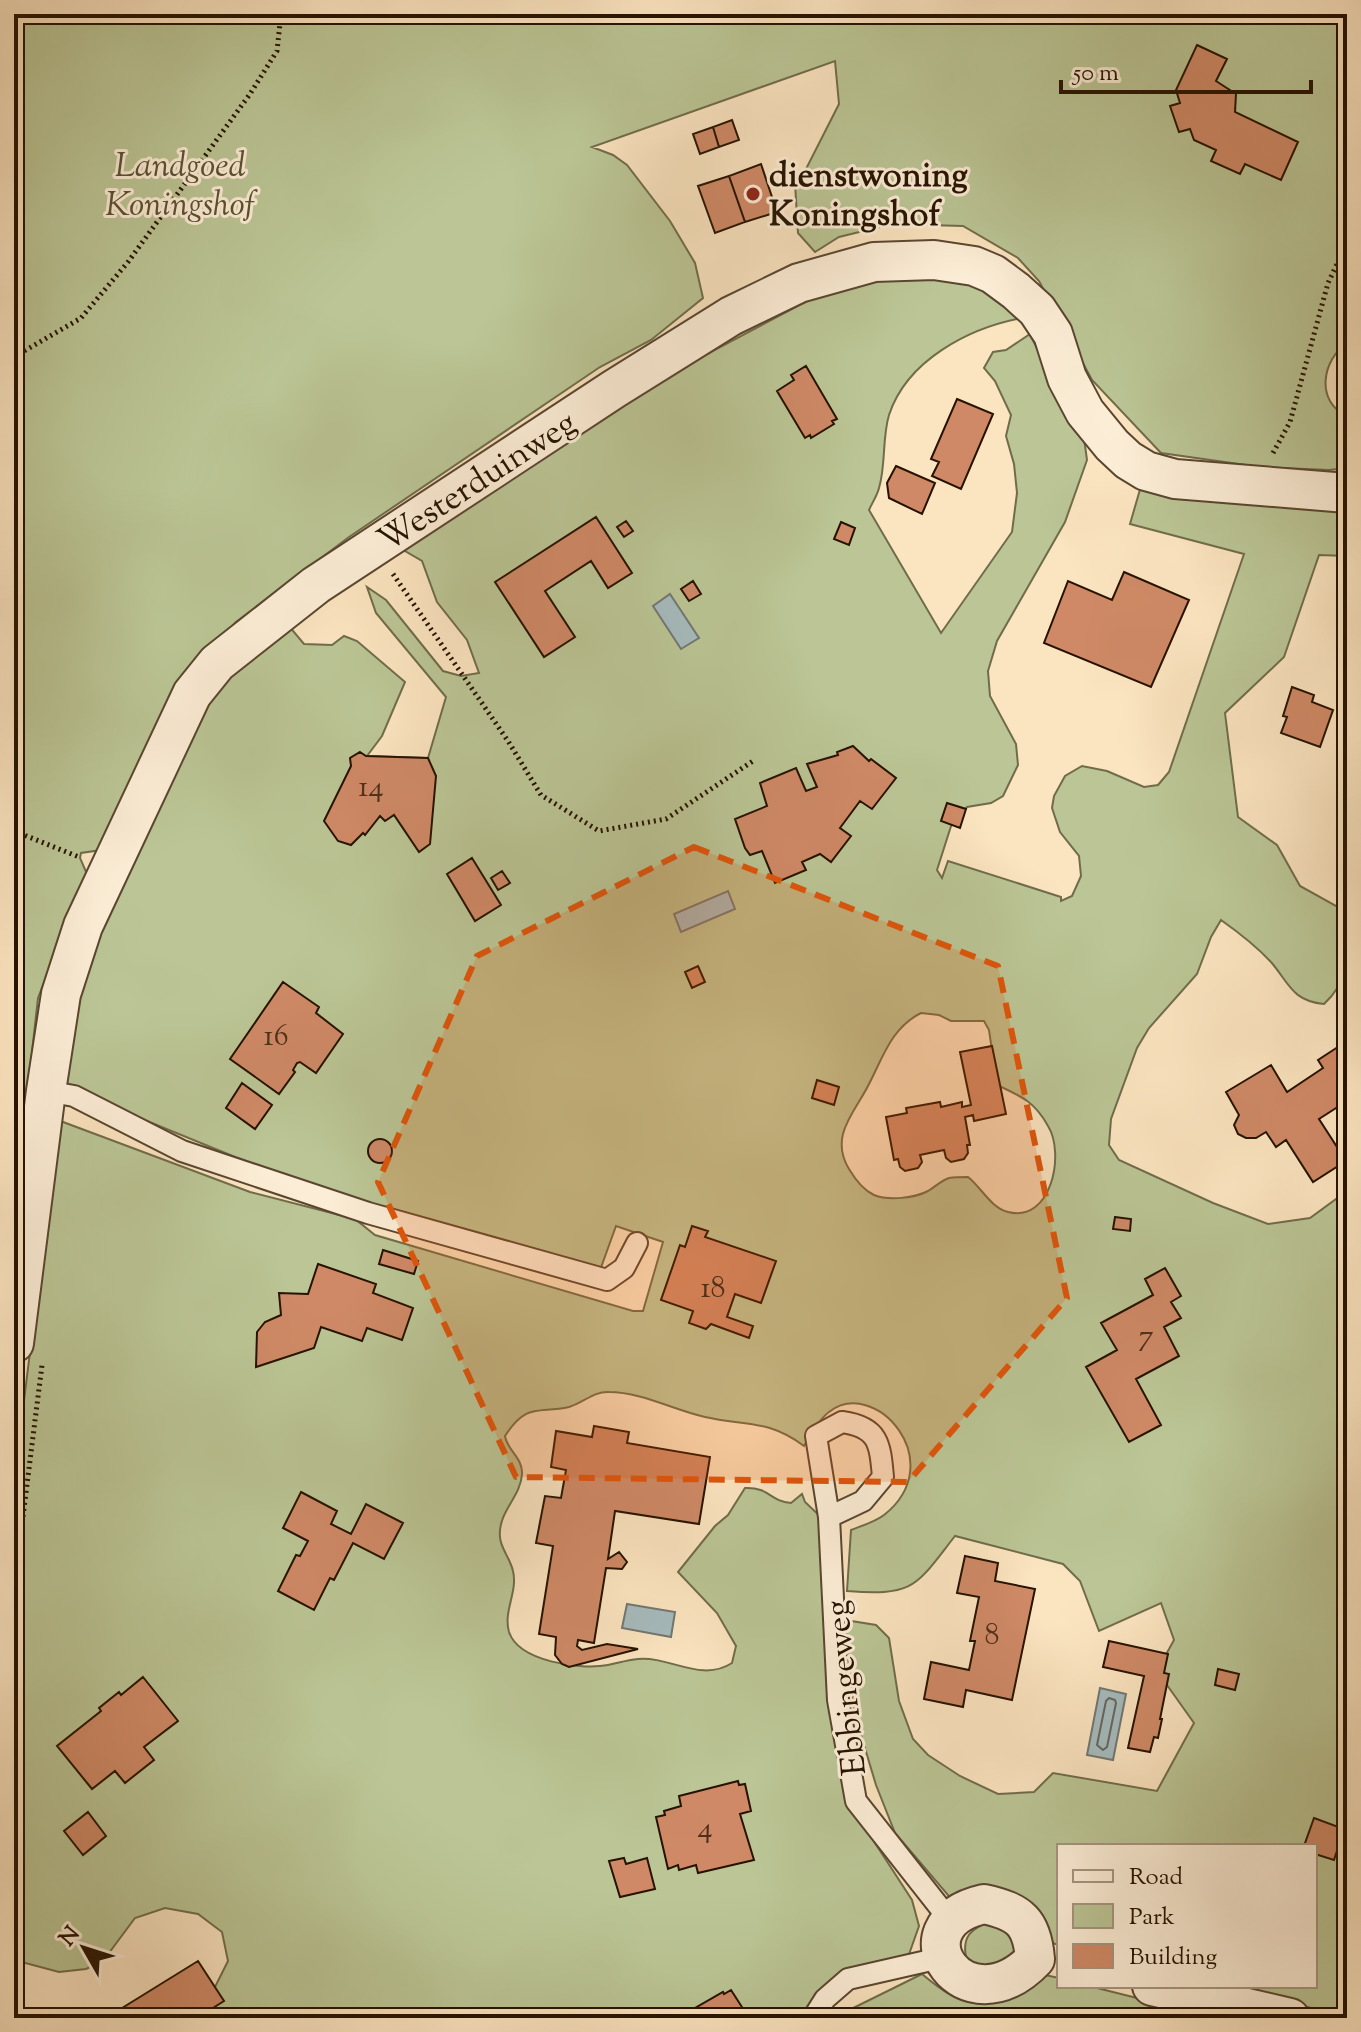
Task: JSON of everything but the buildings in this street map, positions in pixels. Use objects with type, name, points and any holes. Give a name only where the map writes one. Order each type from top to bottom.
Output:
[{"type":"street","name":"Westerduinweg","points":[[29,1346],[46,1091],[61,994],[83,926],[151,776],[192,694],[205,675],[243,641],[352,559],[731,316],[799,283],[874,262],[934,260],[974,266],[993,274],[1037,310],[1053,334],[1067,378],[1085,412],[1128,460],[1146,471],[1175,479],[1347,493]]},
{"type":"street","points":[[984,1904],[1004,1908],[1020,1918],[1047,1962],[999,1991],[979,1993],[950,1977],[940,1958],[941,1938],[952,1923],[969,1908],[984,1904]]},
{"type":"street","points":[[1161,1988],[1290,2018]]},
{"type":"lane","points":[[46,1091],[74,1096],[182,1151],[353,1209],[607,1280],[624,1268],[637,1243]]},
{"type":"lane","name":"Ebbingeweg","points":[[829,1517],[863,1501],[883,1477],[880,1445],[861,1425],[842,1422],[816,1436],[829,1517],[838,1700],[856,1801],[952,1923]]},
{"type":"lane","points":[[813,2018],[825,1999],[848,1979],[940,1958]]},
{"type":"path","points":[[14,357],[81,318],[128,262],[250,94],[277,51],[281,14]]},
{"type":"path","points":[[1255,487],[1290,422],[1328,283],[1347,243]]},
{"type":"path","points":[[400,585],[508,741],[541,795],[599,831],[666,819],[753,761]]},
{"type":"path","points":[[14,831],[74,855]]},
{"type":"path","points":[[14,1588],[29,1346]]},
{"type":"highlighted area","points":[[694,847],[998,966],[1067,1298],[908,1482],[516,1477],[378,1182],[477,956]]},
{"type":"green space","name":"Landgoed Koningshof","points":[[14,14],[1347,14],[1347,343],[1332,360],[1326,391],[1337,410],[1347,416],[1347,468],[1260,467],[1161,453],[1092,380],[1039,281],[1018,258],[963,226],[892,224],[839,237],[815,252],[798,233],[795,183],[806,169],[839,104],[835,61],[592,147],[613,155],[627,165],[670,221],[695,263],[703,298],[651,340],[600,367],[349,537],[236,622],[203,657],[101,850],[81,853],[87,874],[38,998],[14,1214]]},
{"type":"green space","points":[[893,275],[963,281],[994,296],[1022,318],[961,339],[925,363],[910,378],[889,415],[881,479],[869,510],[941,633],[1012,532],[1017,493],[1014,464],[1006,436],[1011,415],[995,381],[984,368],[993,352],[1006,350],[1030,334],[1073,423],[1084,438],[1087,460],[1065,522],[997,641],[988,671],[990,696],[1016,744],[1018,765],[1003,796],[991,803],[967,807],[952,823],[937,870],[942,878],[948,861],[1061,897],[1061,901],[1072,896],[1081,876],[1079,856],[1060,832],[1052,808],[1054,796],[1065,776],[1082,766],[1107,771],[1144,787],[1158,785],[1169,772],[1244,554],[1130,524],[1141,486],[1347,509],[1347,556],[1319,555],[1284,657],[1225,713],[1238,817],[1277,845],[1300,886],[1347,912],[1348,950],[1344,973],[1334,994],[1324,1004],[1305,999],[1292,990],[1260,951],[1221,920],[1197,974],[1149,1028],[1137,1048],[1111,1119],[1109,1145],[1119,1160],[1213,1203],[1268,1224],[1310,1218],[1347,1191],[1347,2017],[1232,1988],[1317,1988],[1317,1844],[1057,1844],[1057,1944],[1034,1938],[953,1901],[895,1833],[876,1785],[855,1715],[845,1620],[876,1625],[889,1638],[899,1701],[913,1739],[928,1755],[960,1776],[998,1794],[1034,1792],[1053,1773],[1157,1791],[1194,1723],[1157,1671],[1174,1640],[1161,1603],[1099,1631],[1080,1581],[1063,1564],[955,1536],[931,1567],[912,1584],[887,1592],[847,1591],[851,1530],[884,1515],[903,1494],[910,1471],[908,1450],[899,1430],[884,1415],[866,1405],[847,1404],[825,1415],[804,1446],[767,1427],[705,1417],[645,1398],[609,1392],[598,1393],[569,1407],[534,1411],[520,1418],[505,1436],[522,1468],[521,1482],[500,1531],[514,1579],[508,1617],[509,1632],[525,1651],[567,1665],[596,1666],[650,1659],[709,1670],[732,1663],[736,1646],[717,1613],[678,1572],[715,1526],[728,1515],[745,1488],[760,1490],[791,1503],[802,1494],[805,1502],[823,1519],[844,1778],[875,1843],[912,1900],[919,1926],[907,1960],[860,1975],[805,2018],[182,2018],[214,1989],[228,1961],[222,1932],[198,1914],[165,1908],[135,1918],[103,1961],[86,1969],[59,1972],[14,1960],[14,1482],[55,1119],[250,1192],[355,1219],[375,1235],[633,1311],[643,1311],[663,1242],[616,1226],[599,1273],[356,1200],[235,1157],[59,1085],[81,984],[115,887],[200,718],[238,660],[289,626],[304,644],[332,645],[344,636],[357,641],[405,682],[382,736],[367,756],[428,758],[446,697],[376,613],[367,587],[386,600],[443,671],[461,676],[479,673],[467,640],[437,602],[422,561],[393,544],[656,381],[824,292]],"holes":[[[921,1013],[939,1015],[951,1021],[984,1021],[989,1030],[997,1085],[1027,1101],[1038,1111],[1053,1138],[1055,1152],[1051,1183],[1035,1207],[1023,1213],[1002,1210],[968,1177],[949,1178],[916,1195],[880,1197],[863,1187],[843,1156],[843,1134],[847,1123],[896,1033]]]},
{"type":"green space","points":[[990,1922],[1010,1933],[1015,1948],[1014,1956],[986,1973],[966,1957],[965,1944],[973,1930]]},
{"type":"green space","points":[[1036,1973],[1057,1978],[1057,1988],[1097,1988],[1217,2018],[833,2018],[922,1974],[954,1997],[967,2002],[979,2002],[1004,1993]]},
{"type":"water","points":[[670,594],[699,638],[681,649],[653,606]]},
{"type":"water","points":[[728,891],[735,909],[681,932],[674,914]]},
{"type":"water","points":[[627,1604],[675,1612],[671,1637],[622,1628]]},
{"type":"water","points":[[1100,1688],[1126,1694],[1113,1760],[1087,1755]]},
{"type":"place","name":"dienstwoning Koningshof","points":[[753,194]]}]
